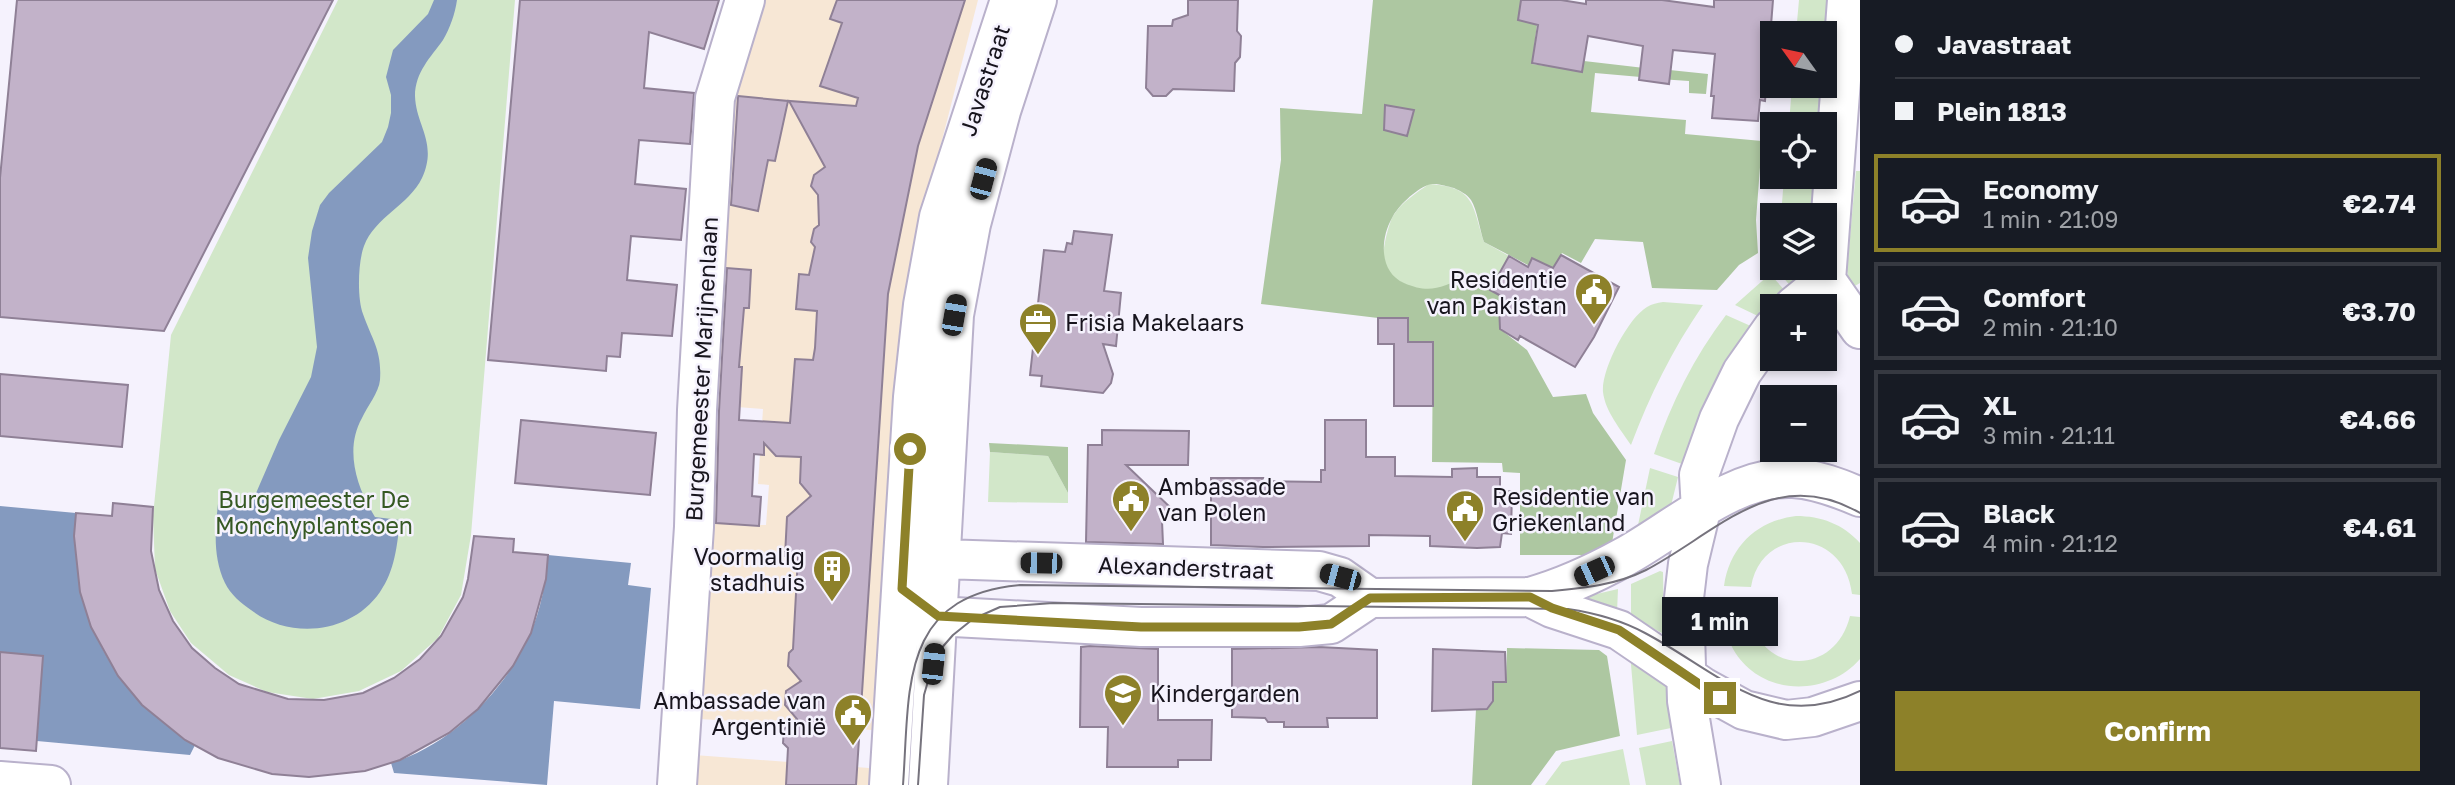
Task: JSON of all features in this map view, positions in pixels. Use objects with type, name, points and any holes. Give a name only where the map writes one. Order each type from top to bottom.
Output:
[{"type":"street","name":"Burgemeester Marijnenlaan","points":[[677,785],[694,527],[697,410],[715,98],[745,0]]},
{"type":"street","name":"Javastraat","points":[[890,785],[913,397],[928,280],[939,217],[1010,0]]},
{"type":"street","name":"Javastraat","points":[[928,785],[954,315],[974,211],[1001,111],[1037,0]]},
{"type":"street","points":[[1832,203],[1847,0]]},
{"type":"street","points":[[1809,294],[1826,280],[1860,329]]},
{"type":"street","points":[[1701,785],[1691,732],[1684,598],[1688,564],[1701,510],[1699,475],[1719,419],[1742,372],[1760,346]]},
{"type":"street","points":[[942,559],[902,589],[938,616],[1141,627],[1299,627],[1331,624],[1370,598],[1530,597],[1552,591],[1624,558],[1735,491],[1764,482],[1792,478],[1824,484],[1860,498]]},
{"type":"street","name":"Alexanderstraat","points":[[942,559],[1319,571],[1340,577],[1370,598]]},
{"type":"street","points":[[1530,597],[1552,608],[1619,630],[1720,698],[1744,710],[1786,720],[1813,717],[1860,701]]},
{"type":"street","points":[[0,780],[51,785]]},
{"type":"shaded area","points":[[745,0],[978,0],[923,214],[888,502],[872,730],[684,718],[714,418],[756,421],[751,525],[766,525],[769,485],[758,484],[763,409],[698,404]]},
{"type":"shaded area","points":[[681,754],[869,768],[869,785],[679,785]]},
{"type":"green space","name":"Burgemeester De Monchyplantsoen","points":[[338,0],[515,0],[471,535],[461,595],[438,638],[401,671],[359,691],[313,699],[267,692],[229,675],[191,643],[170,611],[155,569],[153,516],[171,335]]},
{"type":"green space","points":[[1373,0],[1540,0],[1532,64],[1582,71],[1584,61],[1653,69],[1652,78],[1595,73],[1591,112],[1686,120],[1685,134],[1760,141],[1756,220],[1758,253],[1739,265],[1717,290],[1652,288],[1643,242],[1595,239],[1581,263],[1562,253],[1549,276],[1484,242],[1471,200],[1459,190],[1441,185],[1428,185],[1412,194],[1398,208],[1388,226],[1384,254],[1390,271],[1396,278],[1404,283],[1428,289],[1465,276],[1503,297],[1499,306],[1507,311],[1500,323],[1500,329],[1527,350],[1553,397],[1586,394],[1593,413],[1626,460],[1610,555],[1520,555],[1520,473],[1503,472],[1502,463],[1432,462],[1433,342],[1408,342],[1408,318],[1378,318],[1261,304],[1281,160],[1280,108],[1362,114]]},
{"type":"green space","points":[[1799,0],[1830,0],[1827,21],[1797,21]]},
{"type":"green space","points":[[1660,69],[1708,74],[1706,94],[1689,93],[1689,81],[1659,79]]},
{"type":"green space","points":[[1791,98],[1822,98],[1820,112],[1790,112]]},
{"type":"green space","points":[[1856,171],[1860,171],[1860,283],[1853,287],[1847,270]]},
{"type":"green space","points":[[1429,184],[1455,189],[1463,194],[1473,208],[1484,242],[1509,256],[1490,290],[1465,276],[1443,287],[1416,288],[1400,282],[1388,271],[1383,254],[1393,216],[1414,194]]},
{"type":"green space","points":[[1783,189],[1814,189],[1813,203],[1782,203]]},
{"type":"green space","points":[[1763,280],[1775,280],[1788,294],[1760,294],[1760,317],[1735,305]]},
{"type":"green space","points":[[1785,280],[1801,280],[1793,289]]},
{"type":"green space","points":[[1663,302],[1703,305],[1662,373],[1631,445],[1604,399],[1606,371],[1617,345],[1632,322],[1647,307]]},
{"type":"green space","points":[[1726,315],[1753,327],[1702,409],[1682,464],[1654,454],[1684,381]]},
{"type":"green space","points":[[989,443],[1068,447],[1068,493],[1048,456],[990,452]]},
{"type":"green space","points":[[990,452],[1048,456],[1068,493],[1068,503],[988,502]]},
{"type":"green space","points":[[1650,468],[1678,477],[1666,526],[1633,549]]},
{"type":"green space","points":[[1796,516],[1831,522],[1860,543],[1860,595],[1852,594],[1846,572],[1834,556],[1819,546],[1802,542],[1785,544],[1770,553],[1758,567],[1751,587],[1724,586],[1732,559],[1748,538],[1769,523]]},
{"type":"green space","points":[[1663,572],[1662,633],[1631,617],[1631,584]]},
{"type":"green space","points":[[1618,589],[1617,612],[1583,601],[1584,597]]},
{"type":"green space","points":[[1723,608],[1750,609],[1755,631],[1766,647],[1780,657],[1796,661],[1813,659],[1829,651],[1842,636],[1850,616],[1860,617],[1860,659],[1829,681],[1810,686],[1774,682],[1757,674],[1742,662],[1729,640]]},
{"type":"green space","points":[[1507,648],[1599,650],[1607,656],[1620,736],[1556,751],[1531,785],[1472,785],[1476,709],[1488,709],[1493,698],[1493,682],[1506,679]]},
{"type":"green space","points":[[1630,653],[1666,676],[1671,728],[1637,735]]},
{"type":"green space","points":[[1672,741],[1680,785],[1646,785],[1639,748]]},
{"type":"green space","points":[[1623,749],[1630,785],[1545,785],[1562,762]]},
{"type":"water","points":[[434,0],[457,0],[448,31],[424,65],[416,87],[416,107],[427,145],[426,166],[422,178],[409,196],[369,236],[359,270],[361,307],[378,353],[380,380],[357,430],[353,456],[358,481],[375,517],[400,520],[394,558],[380,592],[368,606],[353,617],[319,628],[284,626],[251,610],[227,587],[217,554],[218,504],[250,507],[279,440],[311,377],[317,347],[308,258],[320,205],[382,142],[391,113],[391,95],[386,77],[393,50],[428,14]]},
{"type":"water","points":[[0,506],[76,513],[78,573],[93,629],[106,656],[142,703],[175,732],[195,745],[190,755],[37,741],[43,657],[0,652]]},
{"type":"water","points":[[548,555],[631,563],[628,585],[651,588],[640,709],[554,701],[547,785],[394,773],[391,763],[413,755],[455,729],[474,713],[506,676],[534,625]]},
{"type":"building","points":[[17,0],[333,0],[164,331],[0,317],[0,178]]},
{"type":"building","points":[[520,0],[719,0],[704,49],[649,32],[644,88],[694,93],[690,144],[639,140],[635,184],[686,189],[681,240],[631,236],[627,280],[677,285],[672,336],[622,333],[620,357],[607,356],[606,371],[488,360]]},
{"type":"building","points":[[837,0],[965,0],[918,146],[888,294],[856,785],[786,785],[788,748],[783,743],[784,729],[797,719],[785,705],[786,691],[801,681],[788,666],[789,653],[793,649],[798,556],[785,556],[787,517],[811,496],[800,483],[801,457],[776,456],[764,443],[764,455],[754,454],[752,496],[761,497],[759,526],[716,523],[727,268],[751,270],[749,308],[744,308],[739,367],[742,367],[739,420],[790,423],[795,359],[813,360],[815,348],[817,311],[796,309],[799,274],[809,275],[815,247],[811,242],[814,229],[819,225],[818,195],[811,186],[814,175],[825,167],[789,101],[856,106],[858,98],[820,86],[842,23],[830,19]]},
{"type":"building","points":[[1188,0],[1238,0],[1237,31],[1241,36],[1240,57],[1235,63],[1234,91],[1173,89],[1166,96],[1153,96],[1146,88],[1148,26],[1172,26],[1173,20],[1188,15]]},
{"type":"building","points":[[1521,0],[1561,0],[1586,4],[1586,0],[1662,0],[1714,7],[1714,0],[1773,0],[1771,21],[1760,21],[1760,98],[1765,98],[1765,101],[1760,100],[1758,121],[1712,118],[1715,54],[1673,50],[1669,84],[1639,80],[1643,46],[1588,36],[1582,72],[1532,63],[1538,25],[1518,20]]},
{"type":"building","points":[[738,96],[788,101],[775,161],[768,160],[758,211],[731,205]]},
{"type":"building","points":[[1385,105],[1414,110],[1407,136],[1384,130]]},
{"type":"building","points":[[1074,231],[1112,235],[1104,291],[1121,293],[1116,346],[1103,344],[1113,374],[1111,383],[1103,393],[1041,386],[1042,376],[1030,375],[1044,250],[1065,252],[1067,243],[1072,244]]},
{"type":"building","points":[[1561,255],[1619,287],[1594,337],[1575,367],[1520,336],[1518,340],[1500,329],[1499,305],[1503,297],[1490,290],[1509,256],[1528,267],[1532,258],[1553,268]]},
{"type":"building","points":[[1378,318],[1408,318],[1408,342],[1433,342],[1433,406],[1394,406],[1394,344],[1378,344]]},
{"type":"building","points":[[0,374],[128,385],[122,447],[0,436]]},
{"type":"building","points":[[521,420],[656,433],[650,495],[515,483]]},
{"type":"building","points":[[1325,420],[1366,420],[1366,457],[1395,457],[1395,476],[1452,477],[1452,469],[1477,468],[1477,477],[1500,477],[1500,492],[1512,491],[1511,534],[1502,533],[1500,547],[1477,548],[1430,546],[1430,536],[1369,535],[1369,546],[1211,545],[1211,478],[1321,482],[1321,470],[1325,470]]},
{"type":"building","points":[[1102,430],[1189,431],[1188,465],[1126,465],[1173,510],[1162,521],[1163,544],[1086,542],[1088,445],[1102,445]]},
{"type":"building","points":[[113,503],[153,507],[151,551],[159,590],[173,621],[192,648],[239,684],[288,699],[324,700],[363,693],[394,678],[420,659],[441,636],[463,597],[474,536],[514,539],[513,552],[548,555],[546,579],[531,633],[513,666],[478,709],[449,733],[400,760],[365,771],[309,777],[272,774],[218,758],[185,740],[142,705],[118,676],[91,627],[80,592],[74,536],[76,513],[112,516]]},
{"type":"building","points":[[1081,647],[1158,649],[1158,720],[1212,720],[1211,760],[1178,760],[1178,767],[1107,767],[1108,727],[1080,727]]},
{"type":"building","points":[[1319,647],[1377,650],[1377,718],[1327,718],[1328,727],[1284,727],[1284,722],[1268,722],[1265,718],[1232,717],[1232,649]]},
{"type":"building","points":[[1433,649],[1505,652],[1506,682],[1493,682],[1493,701],[1487,709],[1432,711]]},
{"type":"building","points":[[0,652],[43,656],[36,751],[0,748]]},
{"type":"tram line","points":[[903,785],[907,716],[918,654],[931,628],[951,608],[980,593],[1020,585],[1552,591],[1576,589],[1623,579],[1646,570],[1747,509],[1773,499],[1800,496],[1829,500],[1860,513]]},
{"type":"tram line","points":[[918,785],[924,695],[933,664],[939,651],[953,635],[973,619],[1000,607],[1053,603],[1568,609],[1636,628],[1722,680],[1773,702],[1800,706],[1829,703],[1860,691]]},
{"type":"place","name":"Residentie van Pakistan","points":[[1594,326]]},
{"type":"place","name":"Frisia Makelaars","points":[[1038,356]]},
{"type":"place","name":"Ambassade van Polen","points":[[1131,533]]},
{"type":"place","name":"Residentie van Griekenland","points":[[1465,543]]},
{"type":"place","name":"Voormalig stadhuis","points":[[832,603]]},
{"type":"place","name":"Kindergarden","points":[[1123,727]]},
{"type":"place","name":"Ambassade van Argentinië","points":[[853,747]]},
{"type":"route","points":[[910,449],[902,589],[938,616],[1141,627],[1299,627],[1331,624],[1370,598],[1530,597],[1552,608],[1619,630],[1720,698]]}]
